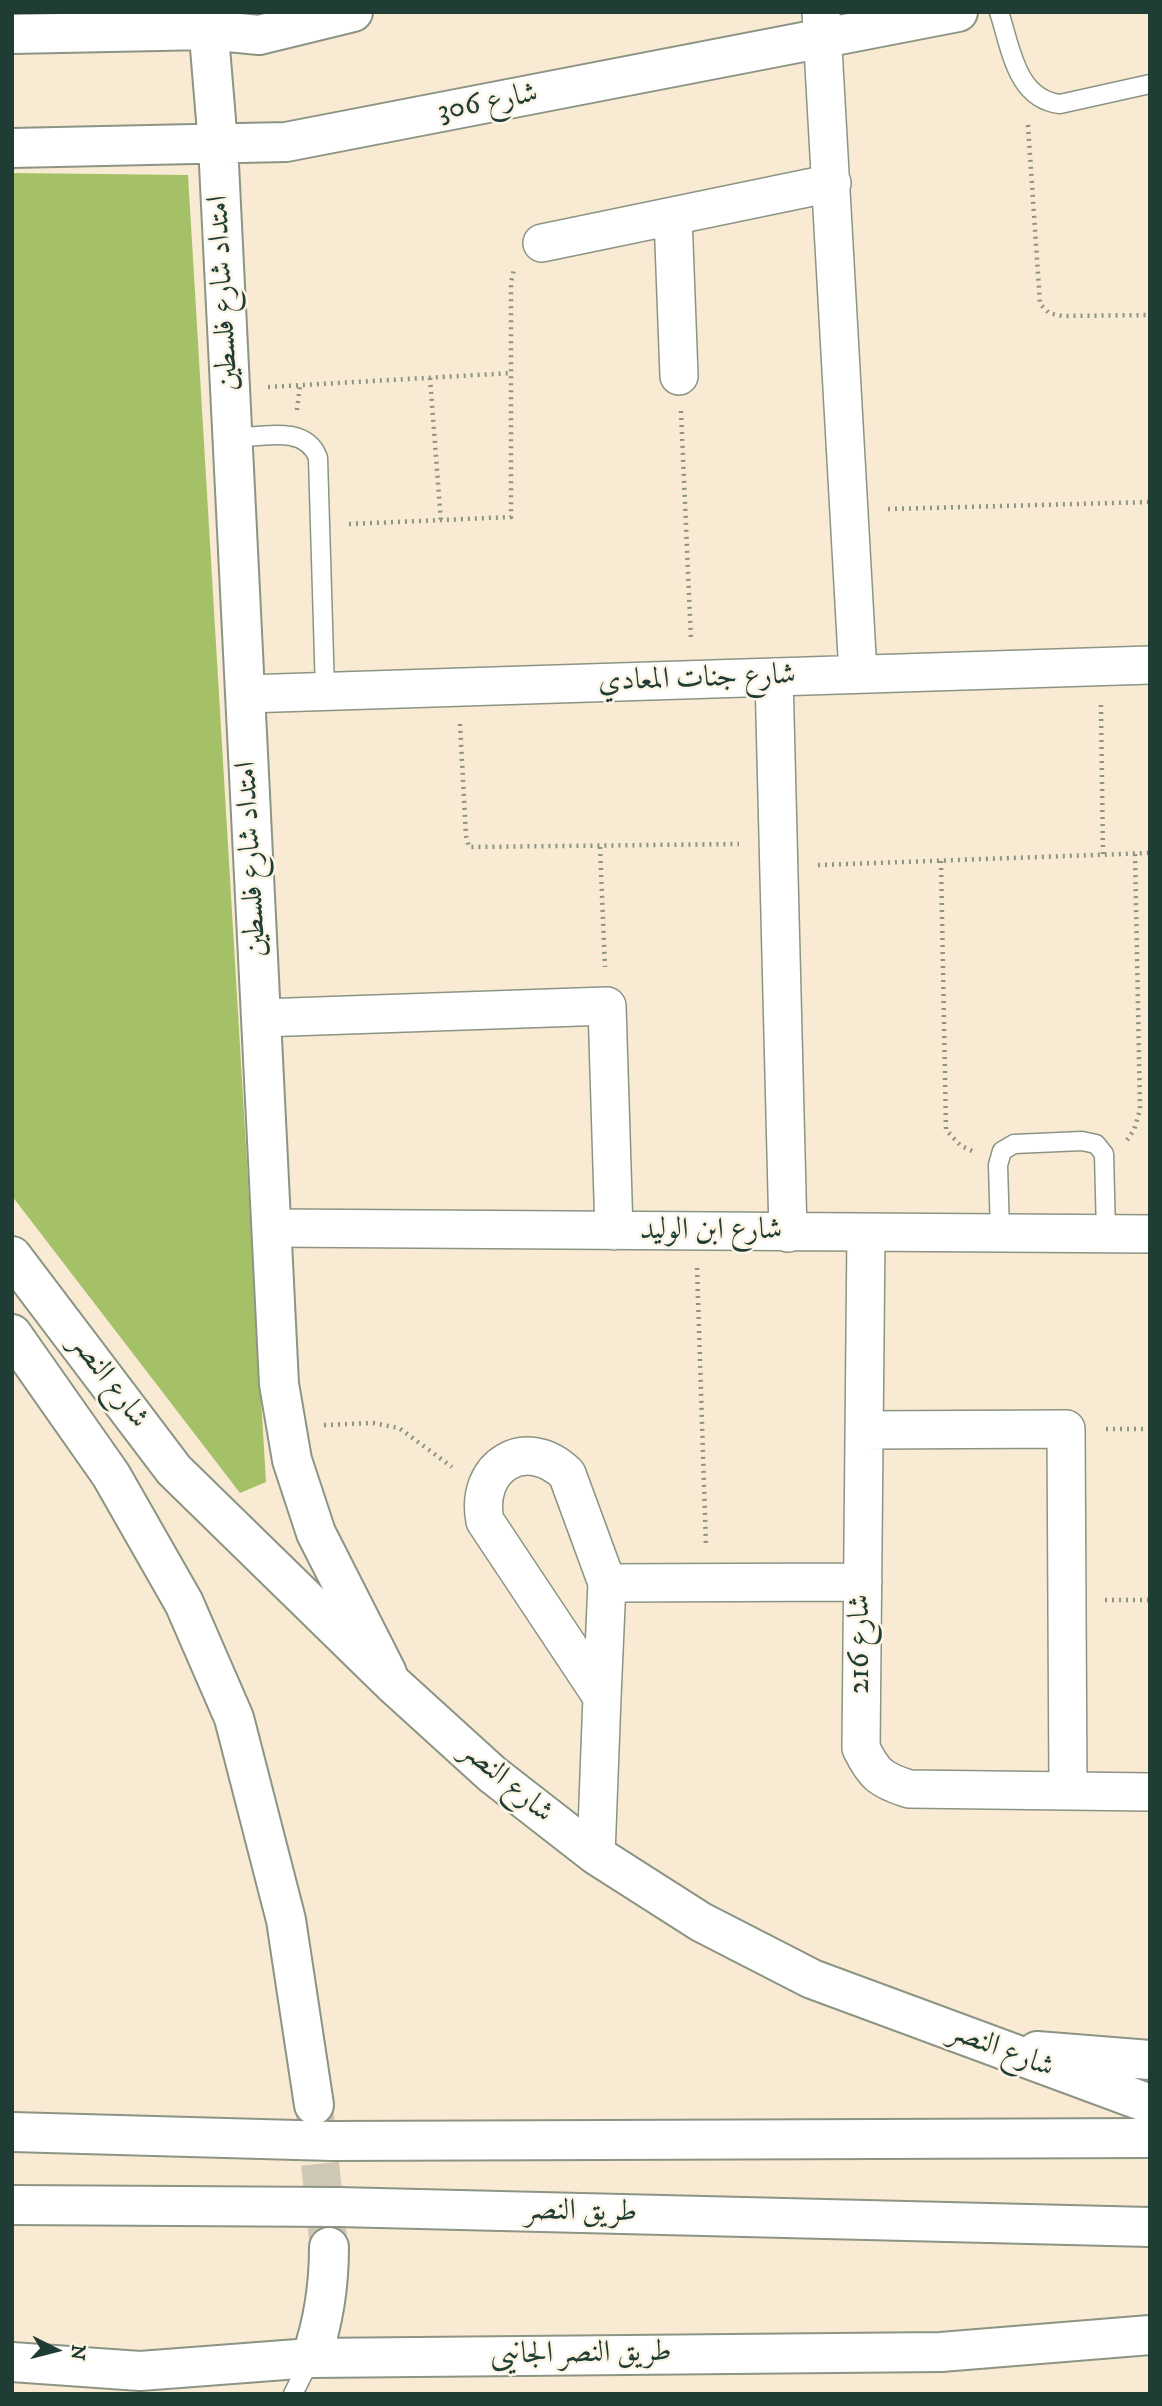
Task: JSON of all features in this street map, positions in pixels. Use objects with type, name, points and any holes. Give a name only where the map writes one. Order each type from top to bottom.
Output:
[{"type":"main road","points":[[12,34],[207,21],[259,34],[353,12]]},
{"type":"main road","name":"شارع 306","points":[[12,148],[286,142],[823,26],[958,12]]},
{"type":"main road","name":"امتداد شارع فلسطين","points":[[207,21],[218,144],[279,1384],[292,1460],[316,1533],[393,1684]]},
{"type":"main road","name":"شارع النصر","points":[[12,1256],[174,1470],[393,1684],[492,1774],[596,1855],[701,1922],[812,1979],[1150,2104]]},
{"type":"main road","name":"شارع النصر","points":[[12,1334],[110,1475],[131,1510],[184,1603],[234,1718],[286,1920],[314,2105]]},
{"type":"main road","points":[[995,2048],[1150,2060]]},
{"type":"main road","points":[[12,2132],[332,2141],[1150,2138]]},
{"type":"main road","name":"طريق النصر","points":[[12,2205],[338,2207],[1150,2227]]},
{"type":"main road","points":[[311,2358],[324,2323],[330,2285],[329,2247]]},
{"type":"main road","name":"طريق النصر الجانيى","points":[[12,2362],[140,2371],[311,2358],[941,2351],[1150,2335]]},
{"type":"street","points":[[823,26],[858,674]]},
{"type":"street","points":[[542,243],[832,183]]},
{"type":"street","points":[[673,216],[680,376]]},
{"type":"street","name":"شارع جنات المعادي","points":[[245,694],[1150,665]]},
{"type":"street","points":[[774,677],[788,1233]]},
{"type":"street","points":[[261,1018],[607,1006],[614,1231]]},
{"type":"street","name":"شارع ابن الوليد","points":[[272,1228],[1150,1234]]},
{"type":"street","name":"شارع 216","points":[[866,1233],[861,1748],[871,1768],[886,1782],[909,1789],[1150,1792]]},
{"type":"street","points":[[864,1430],[1066,1429],[1068,1791]]},
{"type":"street","points":[[596,1855],[607,1583],[567,1474],[556,1464],[543,1458],[513,1458],[490,1477],[484,1491],[485,1521],[602,1697]]},
{"type":"street","points":[[607,1583],[863,1582]]},
{"type":"lane","points":[[999,12],[1026,87],[1047,102],[1060,104],[1150,84]]},
{"type":"lane","points":[[232,438],[294,435],[310,443],[318,458],[325,691]]},
{"type":"lane","points":[[1000,1233],[999,1158],[1002,1151],[1013,1144],[1088,1141],[1100,1147],[1106,1160],[1106,1233]]},
{"type":"lane","points":[[293,2394],[311,2358]]},
{"type":"path","points":[[1026,87],[1040,304],[1055,316],[1150,315]]},
{"type":"path","points":[[320,525],[506,519],[514,513],[513,270],[530,249],[542,243]]},
{"type":"path","points":[[230,388],[512,373]]},
{"type":"path","points":[[680,376],[693,680]]},
{"type":"path","points":[[430,378],[441,522]]},
{"type":"path","points":[[849,510],[1150,502]]},
{"type":"path","points":[[1100,666],[1103,855]]},
{"type":"path","points":[[458,687],[466,836],[469,847],[600,847],[941,861],[1150,853]]},
{"type":"path","points":[[600,847],[607,1006]]},
{"type":"path","points":[[1106,1160],[1122,1147],[1134,1130],[1140,1110],[1135,853]]},
{"type":"path","points":[[941,861],[946,1130],[960,1145],[978,1154],[999,1158]]},
{"type":"path","points":[[696,1232],[707,1582]]},
{"type":"path","points":[[286,1427],[373,1423],[399,1428],[484,1491]]},
{"type":"green space","points":[[12,173],[188,175],[266,1482],[240,1493],[12,1196]]},
{"type":"tunnel","points":[[314,2107],[329,2247]]}]
